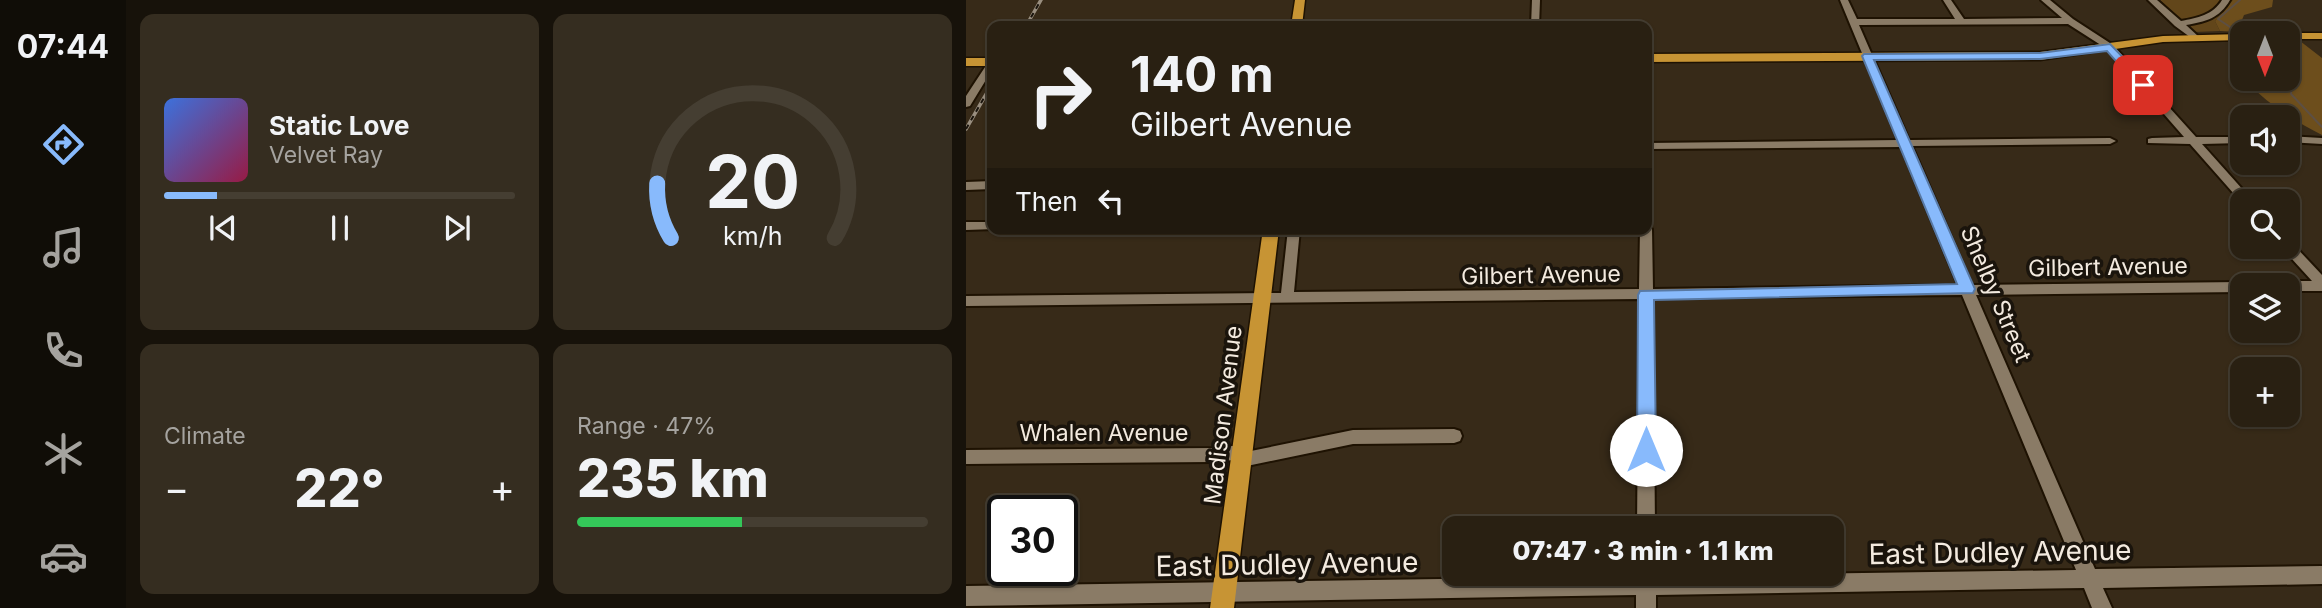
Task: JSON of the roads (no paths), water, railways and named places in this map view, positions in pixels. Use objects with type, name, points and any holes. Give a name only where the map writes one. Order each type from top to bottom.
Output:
[{"type":"main road","points":[[1298,21],[1300,0]]},
{"type":"main road","points":[[2300,36],[2322,36]]},
{"type":"main road","points":[[1652,58],[2040,56],[2194,37],[2230,37]]},
{"type":"main road","points":[[966,62],[987,62]]},
{"type":"main road","name":"Madison Avenue","points":[[1223,600],[1270,235]]},
{"type":"street","points":[[1535,21],[1536,0]]},
{"type":"street","name":"Shelby Street","points":[[1843,0],[2102,608]]},
{"type":"street","points":[[1947,0],[1961,21]]},
{"type":"street","points":[[2045,0],[2070,21],[2110,47],[2236,189]]},
{"type":"street","points":[[2152,0],[2194,37]]},
{"type":"street","points":[[2178,24],[2206,19],[2222,8],[2226,0]]},
{"type":"street","points":[[1853,22],[2070,21]]},
{"type":"street","points":[[966,104],[987,70]]},
{"type":"street","points":[[2152,141],[2230,140]]},
{"type":"street","points":[[2300,140],[2322,141]]},
{"type":"street","points":[[1652,146],[2110,141]]},
{"type":"street","points":[[966,186],[987,185]]},
{"type":"street","points":[[966,226],[987,226]]},
{"type":"street","points":[[1287,298],[1293,235]]},
{"type":"street","points":[[1646,235],[1646,516]]},
{"type":"street","points":[[2299,259],[2322,285]]},
{"type":"street","points":[[2300,286],[2322,285]]},
{"type":"street","name":"Gilbert Avenue","points":[[966,301],[2230,287]]},
{"type":"street","name":"Whalen Avenue","points":[[966,457],[1242,456],[1353,437],[1454,436]]},
{"type":"street","name":"East Dudley Avenue","points":[[1844,580],[2090,580],[2322,575]]},
{"type":"street","name":"East Dudley Avenue","points":[[966,596],[1223,600],[1519,586]]},
{"type":"street","points":[[1646,586],[1646,608]]},
{"type":"waterway","points":[[2230,27],[2218,19],[2240,0]]},
{"type":"waterway","points":[[2291,91],[2322,127]]},
{"type":"railway","points":[[1029,21],[1041,0]]},
{"type":"railway","points":[[966,129],[987,93]]}]
